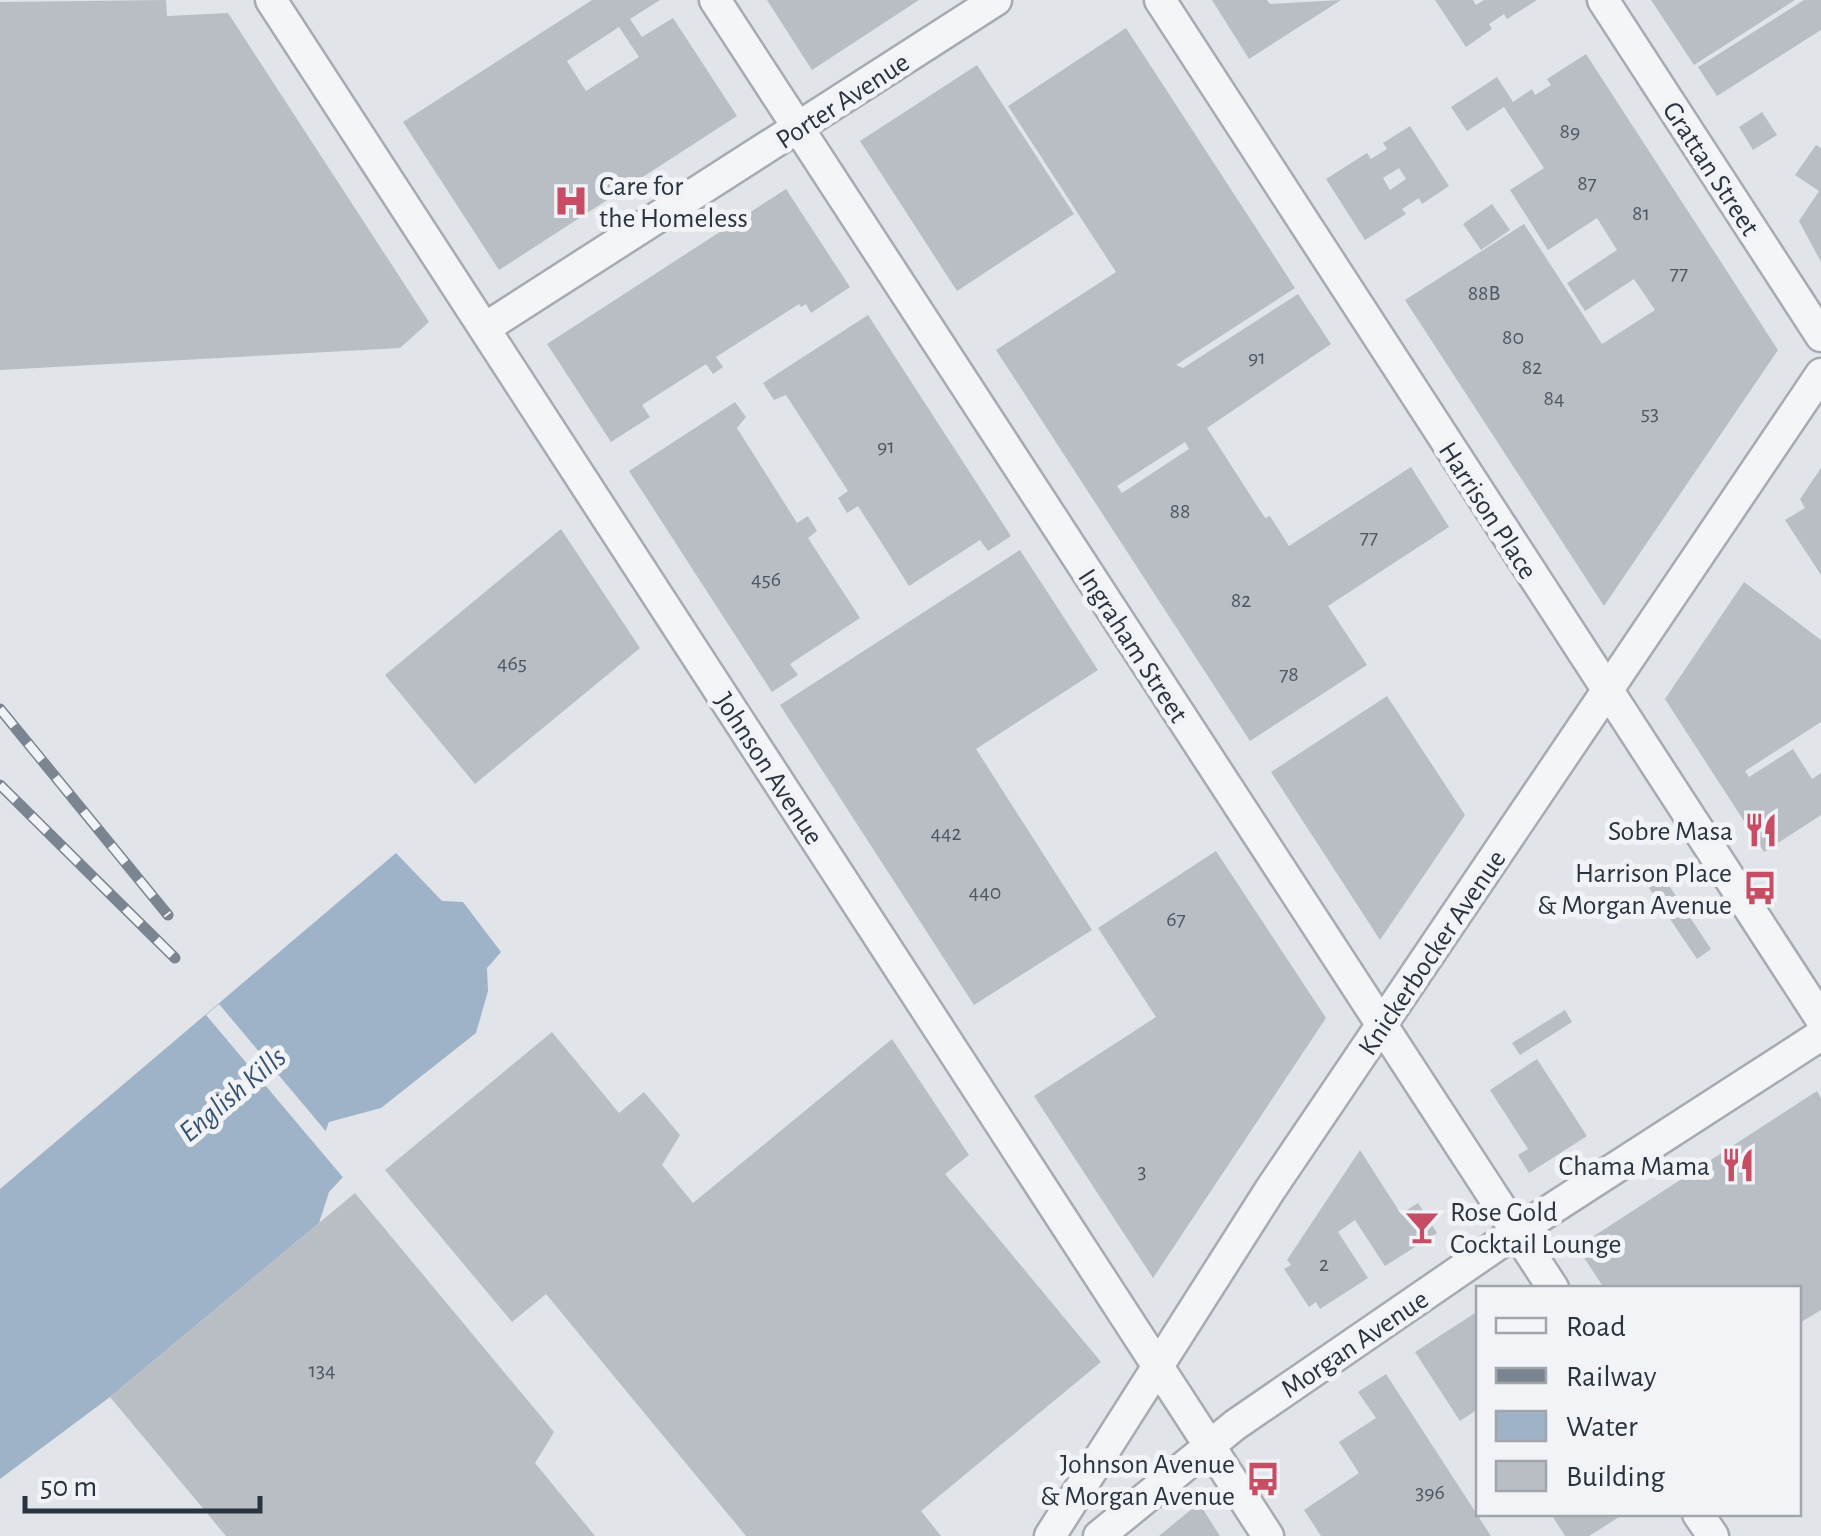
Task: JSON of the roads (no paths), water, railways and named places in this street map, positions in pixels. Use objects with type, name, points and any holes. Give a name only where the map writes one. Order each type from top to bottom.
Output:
[{"type":"street","name":"Johnson Avenue","points":[[271,0],[1268,1536]]},
{"type":"street","name":"Ingraham Street","points":[[715,0],[1552,1286]]},
{"type":"street","name":"Porter Avenue","points":[[485,328],[996,0]]},
{"type":"street","name":"Harrison Place","points":[[1160,0],[1821,1020]]},
{"type":"street","name":"Grattan Street","points":[[1603,0],[1821,336]]},
{"type":"street","name":"Knickerbocker Avenue","points":[[1050,1536],[1157,1364],[1381,1026],[1821,374]]},
{"type":"street","name":"Morgan Avenue","points":[[1100,1536],[1210,1446],[1516,1232],[1821,1035]]},
{"type":"water","name":"English Kills","points":[[396,853],[442,901],[463,902],[501,952],[487,968],[488,991],[476,1033],[381,1108],[329,1122],[320,1146],[345,1175],[329,1192],[319,1223],[110,1397],[0,1479],[0,1189]]},
{"type":"railway","points":[[0,709],[168,915]]},
{"type":"railway","points":[[0,785],[175,958]]},
{"type":"place","name":"Care for the Homeless","points":[[571,201]]},
{"type":"place","name":"Sobre Masa","points":[[1761,830]]},
{"type":"place","name":"Harrison Place & Morgan Avenue","points":[[1760,888]]},
{"type":"place","name":"Chama Mama","points":[[1738,1165]]},
{"type":"place","name":"Rose Gold Cocktail Lounge","points":[[1422,1227]]},
{"type":"place","name":"Johnson Avenue & Morgan Avenue","points":[[1263,1479]]}]
